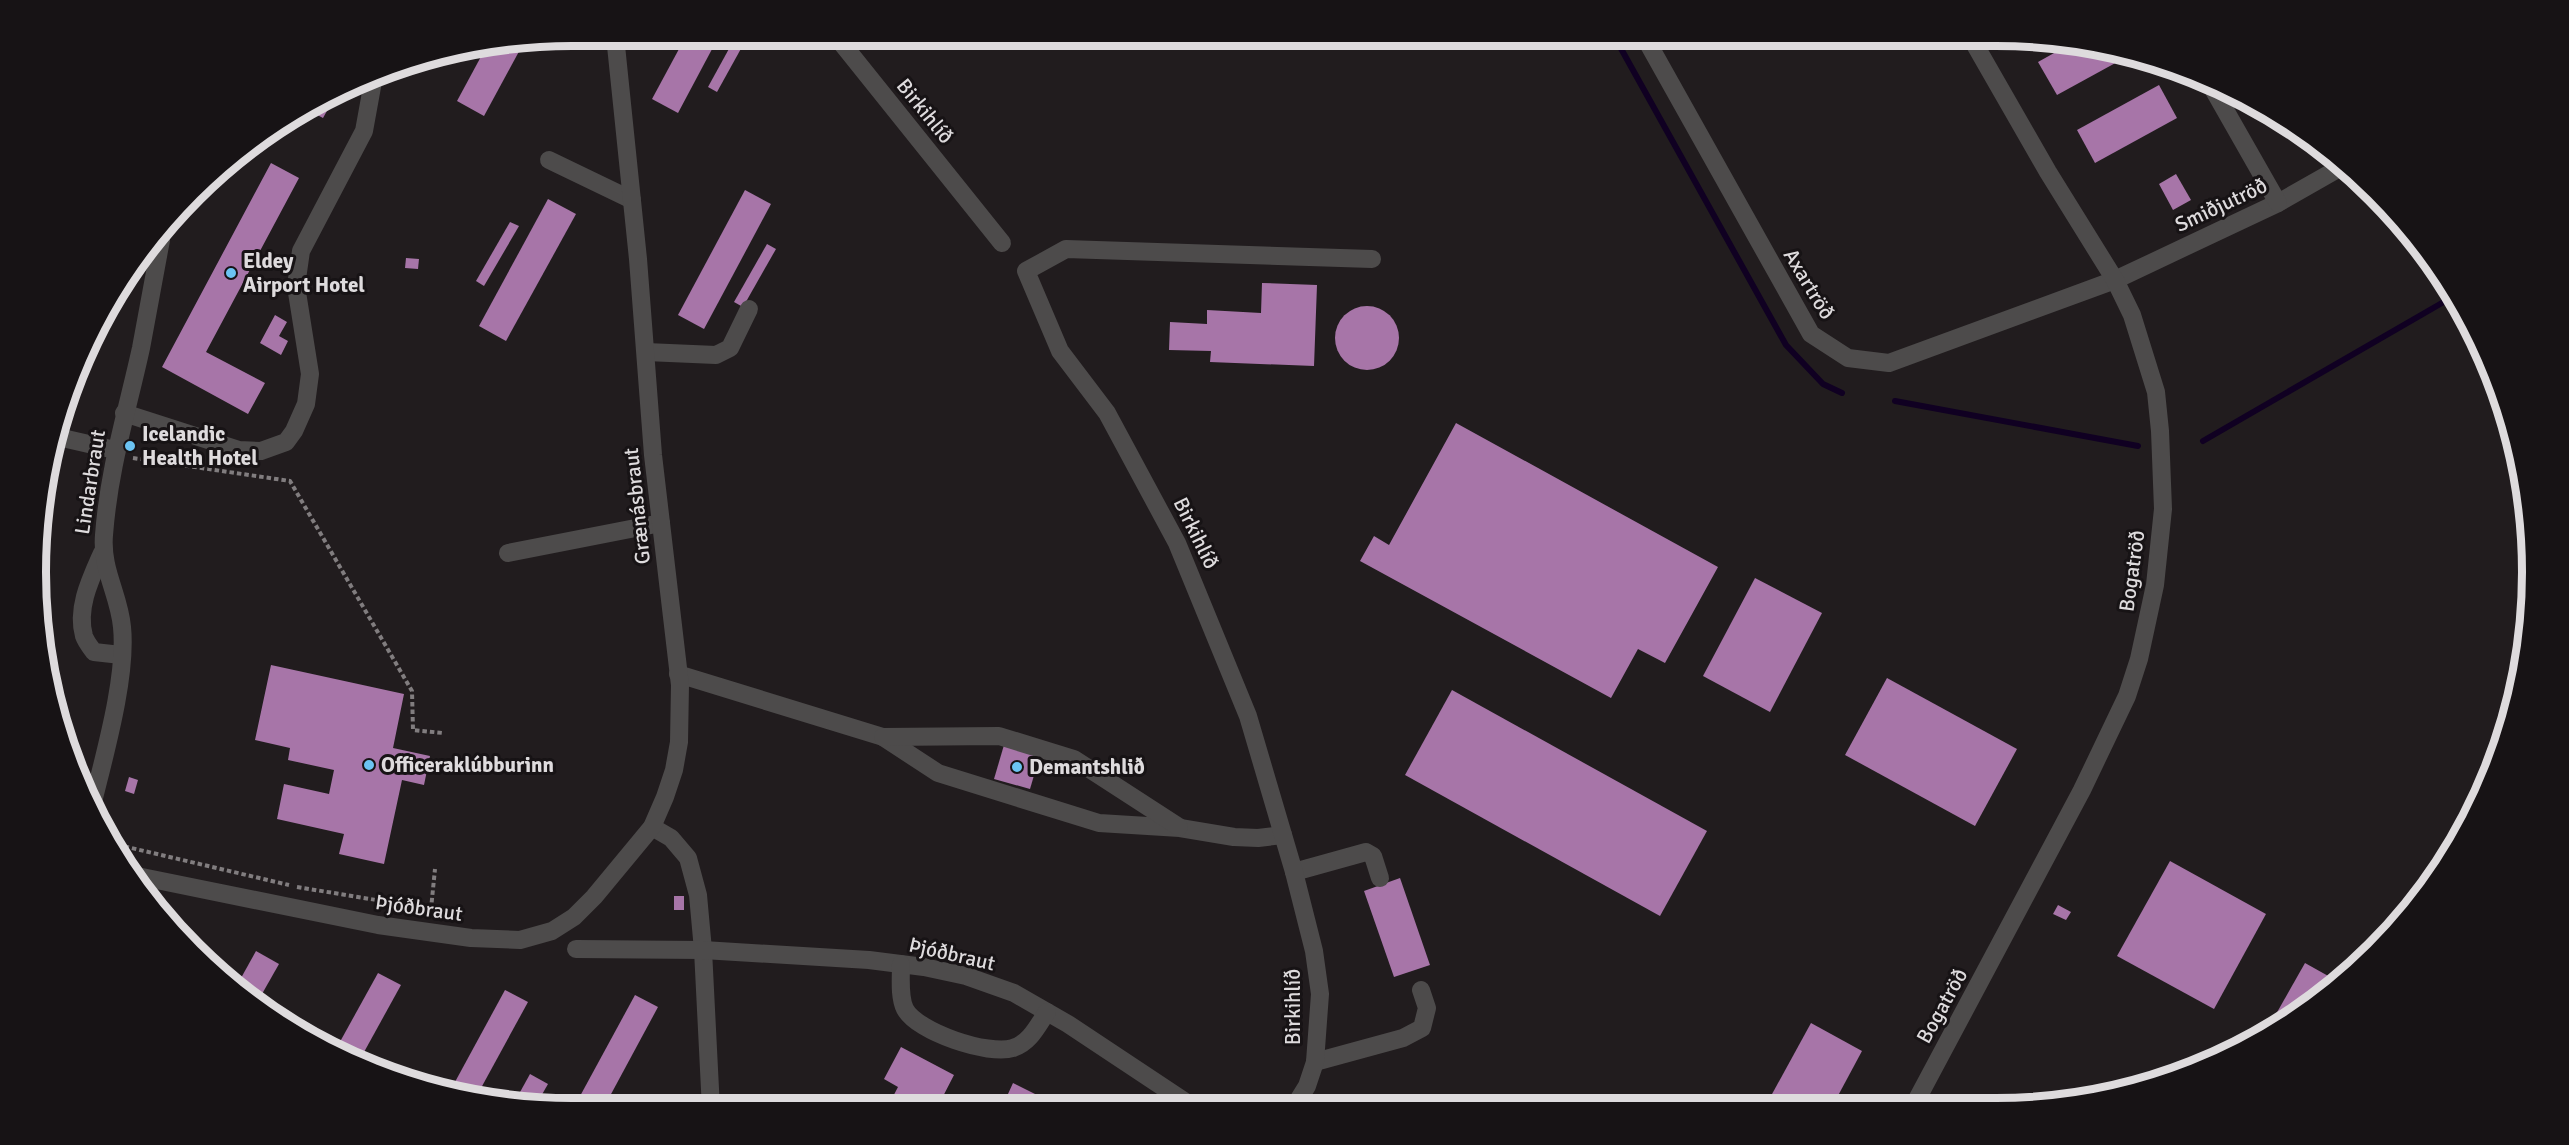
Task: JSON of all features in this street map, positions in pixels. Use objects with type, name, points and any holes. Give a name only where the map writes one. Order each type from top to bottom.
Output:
[{"type":"street","name":"Grænásbraut","points":[[616,46],[646,352],[653,455],[678,674],[677,751],[665,797],[652,826]]},
{"type":"street","name":"Birkihlíð","points":[[844,46],[1002,243]]},
{"type":"street","name":"Axartröð","points":[[1650,46],[1810,334],[1848,358],[1889,363],[2115,280]]},
{"type":"street","name":"Bogatröð","points":[[1918,1098],[2082,789],[2127,696],[2156,585],[2162,519],[2160,431],[2156,392],[2132,315],[2115,280],[2048,172],[1976,46]]},
{"type":"street","points":[[124,413],[239,450],[261,450],[286,442],[301,418],[310,382],[309,358],[296,286],[301,251],[364,131],[372,87]]},
{"type":"street","points":[[2217,95],[2278,203]]},
{"type":"street","points":[[549,160],[632,200]]},
{"type":"street","name":"Smiðjutröð","points":[[2115,280],[2278,203],[2335,170]]},
{"type":"street","name":"Lindarbraut","points":[[95,792],[111,725],[121,656],[122,627],[102,553],[106,507],[115,453],[141,349],[159,248]]},
{"type":"street","name":"Birkihlíð","points":[[1300,1098],[1307,1086],[1315,1062],[1320,994],[1314,951],[1294,872],[1248,716],[1177,543],[1107,413],[1060,351],[1026,271],[1066,249],[1372,259]]},
{"type":"street","points":[[646,352],[716,355],[730,348],[749,309]]},
{"type":"street","points":[[64,438],[115,453]]},
{"type":"street","points":[[508,553],[662,523]]},
{"type":"street","points":[[102,553],[88,582],[82,616],[84,638],[94,652],[121,656]]},
{"type":"street","points":[[678,674],[883,737],[938,773],[1099,823],[1180,828],[1234,837],[1258,838],[1283,835]]},
{"type":"street","points":[[883,737],[999,736],[1074,759],[1180,828]]},
{"type":"street","points":[[652,826],[671,838],[688,858],[698,895],[710,1098]]},
{"type":"street","name":"Þjóðbraut","points":[[144,878],[378,925],[471,938],[520,940],[552,931],[574,917],[594,897],[652,826]]},
{"type":"street","points":[[1294,872],[1366,852],[1373,856],[1380,878]]},
{"type":"street","points":[[576,949],[703,950]]},
{"type":"street","name":"Þjóðbraut","points":[[703,950],[901,964],[966,976],[1014,993],[1047,1011],[1179,1098]]},
{"type":"street","points":[[901,964],[902,997],[904,1008],[910,1016],[920,1024],[967,1045],[998,1050],[1014,1048],[1025,1042],[1047,1011]]},
{"type":"street","points":[[1315,1062],[1403,1038],[1422,1028],[1426,1008],[1421,990]]},
{"type":"path","points":[[115,453],[290,481],[412,691],[413,730],[443,733]]},
{"type":"path","points":[[123,846],[294,886],[431,909],[435,869]]},
{"type":"building","points":[[681,46],[714,46],[678,113],[652,99]]},
{"type":"building","points":[[731,46],[742,46],[717,92],[708,87]]},
{"type":"building","points":[[520,50],[484,116],[457,101],[482,55]]},
{"type":"building","points":[[2059,50],[2119,61],[2057,95],[2038,62]]},
{"type":"building","points":[[2159,85],[2177,118],[2095,163],[2077,130]]},
{"type":"building","points":[[329,106],[323,118],[315,114]]},
{"type":"building","points":[[271,163],[299,178],[206,352],[265,383],[248,414],[162,367]]},
{"type":"building","points":[[2176,174],[2191,200],[2173,210],[2159,184]]},
{"type":"building","points":[[745,190],[771,204],[704,329],[678,315]]},
{"type":"building","points":[[548,199],[576,214],[506,341],[479,326]]},
{"type":"building","points":[[510,222],[519,226],[484,286],[476,281]]},
{"type":"building","points":[[767,244],[776,249],[743,307],[734,302]]},
{"type":"building","points":[[406,258],[419,259],[418,269],[405,268]]},
{"type":"building","points":[[1262,283],[1317,285],[1314,366],[1210,362],[1211,351],[1169,350],[1170,322],[1207,324],[1207,310],[1261,313]]},
{"type":"building","points":[[1367,306],[1385,312],[1393,320],[1399,338],[1393,356],[1385,364],[1367,370],[1349,364],[1341,356],[1335,338],[1341,320],[1349,312]]},
{"type":"building","points":[[275,315],[287,322],[279,336],[288,341],[281,355],[260,343]]},
{"type":"building","points":[[1456,423],[1718,567],[1665,663],[1638,649],[1611,698],[1360,561],[1374,536],[1389,545]]},
{"type":"building","points":[[1755,578],[1822,613],[1770,712],[1703,676]]},
{"type":"building","name":"Officeraklúbburinn","points":[[271,665],[404,694],[393,748],[430,756],[424,785],[402,780],[384,864],[339,854],[344,834],[277,819],[284,784],[329,794],[334,770],[288,760],[290,748],[255,740]]},
{"type":"building","points":[[1887,678],[2017,749],[1975,826],[1845,755]]},
{"type":"building","points":[[1452,690],[1707,831],[1660,916],[1405,775]]},
{"type":"building","name":"Demantshlið","points":[[1004,745],[1040,755],[1030,789],[994,779]]},
{"type":"building","points":[[129,777],[138,780],[134,794],[125,791]]},
{"type":"building","points":[[2170,861],[2266,914],[2214,1009],[2117,956]]},
{"type":"building","points":[[1400,878],[1430,965],[1394,977],[1364,891]]},
{"type":"building","points":[[674,896],[684,896],[684,910],[674,910]]},
{"type":"building","points":[[2058,905],[2071,912],[2066,920],[2053,914]]},
{"type":"building","points":[[256,951],[279,964],[261,996],[240,980]]},
{"type":"building","points":[[2305,963],[2331,978],[2317,990],[2273,1020]]},
{"type":"building","points":[[378,973],[401,985],[363,1054],[339,1044]]},
{"type":"building","points":[[505,990],[528,1002],[480,1090],[454,1085]]},
{"type":"building","points":[[635,995],[658,1007],[609,1098],[579,1098]]},
{"type":"building","points":[[1811,1023],[1862,1051],[1837,1098],[1770,1098]]},
{"type":"building","points":[[901,1047],[954,1075],[942,1098],[892,1098],[898,1087],[884,1079]]},
{"type":"building","points":[[530,1074],[548,1084],[541,1097],[518,1095]]},
{"type":"building","points":[[1013,1083],[1043,1098],[1016,1098],[1008,1094]]},
{"type":"waterway","points":[[1620,46],[1786,345],[1823,384],[1842,393]]},
{"type":"waterway","points":[[2203,441],[2446,300]]},
{"type":"waterway","points":[[1895,401],[2138,446]]},
{"type":"place","name":"Eldey Airport Hotel","points":[[231,273]]},
{"type":"place","name":"Icelandic Health Hotel","points":[[130,446]]},
{"type":"place","name":"Officeraklúbburinn","points":[[369,765]]},
{"type":"place","name":"Demantshlið","points":[[1017,767]]}]
